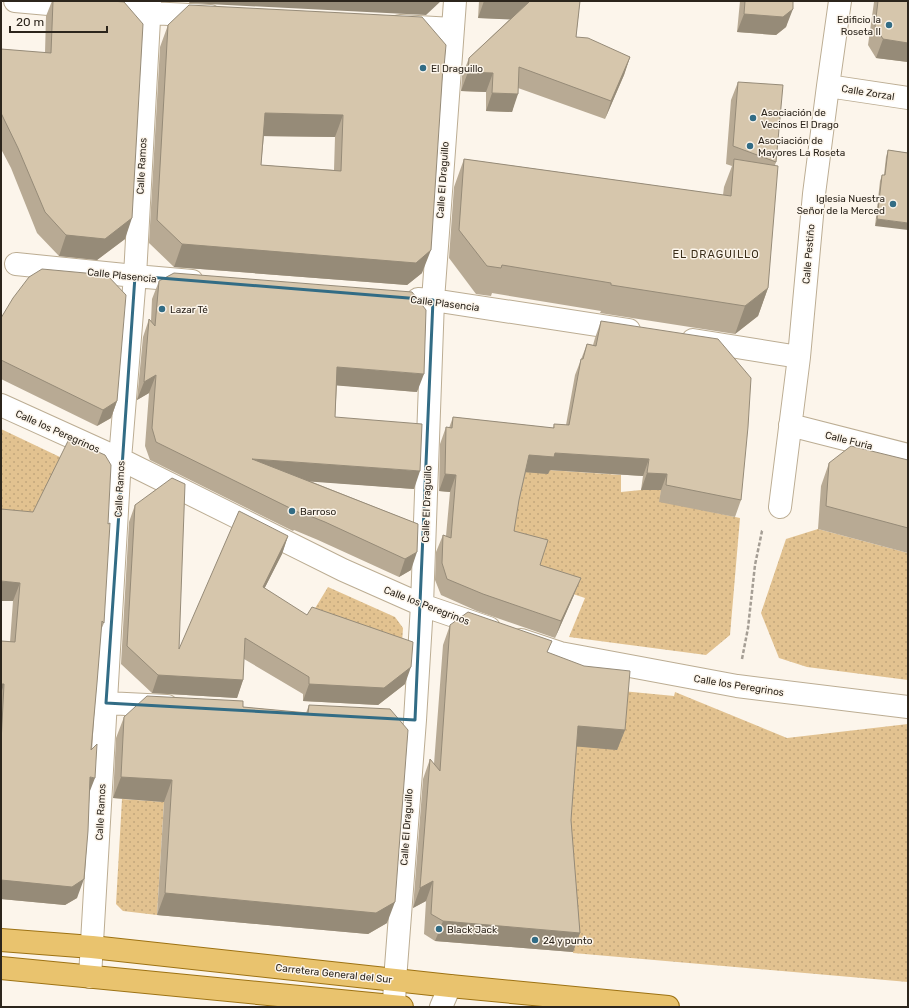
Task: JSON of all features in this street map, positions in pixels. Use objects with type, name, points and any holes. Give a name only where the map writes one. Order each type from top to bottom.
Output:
[{"type":"main road","name":"Carretera General del Sur","points":[[1,940],[92,947],[450,986],[668,1007]]},
{"type":"main road","points":[[1,968],[398,1007]]},
{"type":"street","points":[[15,1],[150,7],[229,17]]},
{"type":"street","name":"Calle El Draguillo","points":[[398,1007],[395,980],[407,720],[422,605],[433,300],[455,1]]},
{"type":"street","name":"Calle Pestiño","points":[[780,507],[798,357],[814,194],[840,1]]},
{"type":"street","name":"Calle Ramos","points":[[90,977],[120,459],[135,276],[150,7]]},
{"type":"street","points":[[381,25],[453,29]]},
{"type":"street","name":"Calle Zorzal","points":[[828,86],[908,98]]},
{"type":"street","name":"Calle Plasencia","points":[[16,264],[213,283]]},
{"type":"street","name":"Calle Plasencia","points":[[402,298],[433,300],[651,334]]},
{"type":"street","points":[[674,338],[798,357]]},
{"type":"street","name":"Calle los Peregrinos","points":[[1,405],[120,459],[343,570],[422,605],[560,653],[737,686],[908,707]]},
{"type":"street","name":"Calle Furia","points":[[790,425],[908,455]]},
{"type":"street","points":[[106,703],[185,707]]},
{"type":"street","points":[[440,1007],[450,986]]},
{"type":"path","points":[[737,686],[748,628],[755,565],[762,531],[780,507]]},
{"type":"highlighted area","points":[[135,276],[433,300],[415,720],[106,703]]},
{"type":"shaded area","points":[[1,429],[62,458],[26,530],[1,528]]},
{"type":"shaded area","points":[[549,470],[621,475],[621,492],[661,490],[660,501],[740,518],[730,635],[706,655],[569,637],[585,598],[534,581],[508,547],[523,472]]},
{"type":"shaded area","points":[[818,529],[908,553],[908,680],[807,667],[779,658],[761,613],[786,539]]},
{"type":"shaded area","points":[[328,587],[395,617],[403,628],[401,658],[311,615]]},
{"type":"shaded area","points":[[622,691],[674,696],[675,692],[787,738],[908,724],[908,982],[573,953],[563,840],[571,746]]},
{"type":"shaded area","points":[[122,799],[164,802],[157,915],[123,911],[116,904]]},
{"type":"building","points":[[53,1],[124,2],[143,24],[132,218],[105,239],[66,235],[45,212],[18,148],[1,113],[1,49],[51,53]]},
{"type":"building","points":[[516,1],[580,1],[576,37],[588,38],[630,57],[611,101],[519,67],[518,94],[492,93],[493,73],[468,72],[469,58],[529,2]]},
{"type":"building","points":[[745,1],[793,1],[793,9],[783,17],[744,14]]},
{"type":"building","points":[[878,1],[908,1],[908,43],[883,39],[875,26]]},
{"type":"building","points":[[189,5],[422,17],[446,45],[443,67],[431,250],[416,263],[182,244],[157,220],[168,25]],"holes":[[[265,113],[343,115],[341,171],[261,165]]]},
{"type":"building","points":[[738,82],[783,85],[776,162],[733,146]]},
{"type":"building","name":"Iglesia Nuestra Señor de la Merced","points":[[888,150],[908,153],[908,223],[877,219],[882,175],[885,175]]},
{"type":"building","points":[[464,159],[731,196],[734,159],[778,166],[768,288],[745,306],[611,285],[611,283],[502,265],[501,268],[487,266],[459,230]]},
{"type":"building","points":[[42,269],[107,275],[126,295],[117,401],[103,410],[1,360],[1,318],[13,298],[29,277]]},
{"type":"building","points":[[174,273],[412,292],[426,310],[424,374],[337,367],[335,417],[422,424],[420,471],[252,459],[418,524],[417,552],[405,559],[325,522],[300,513],[156,442],[152,428],[156,375],[144,382],[149,319],[155,326],[159,281]]},
{"type":"building","points":[[601,321],[718,339],[751,378],[741,500],[666,485],[667,474],[647,473],[649,459],[555,453],[554,457],[529,455],[514,531],[548,540],[540,565],[581,578],[561,621],[483,594],[447,579],[442,563],[443,535],[451,538],[456,475],[445,474],[446,427],[452,428],[453,417],[554,428],[554,424],[569,425],[581,359],[583,359],[587,344],[596,346]]},
{"type":"building","points":[[69,439],[105,455],[111,465],[108,524],[110,523],[104,623],[102,621],[91,750],[97,744],[95,778],[90,777],[84,879],[72,887],[1,880],[1,743],[4,684],[1,684],[1,641],[15,642],[20,583],[1,581],[1,509],[33,512]]},
{"type":"building","points":[[851,446],[908,460],[908,528],[826,506],[829,463]]},
{"type":"building","points":[[172,478],[185,484],[179,649],[239,511],[288,536],[263,587],[307,615],[312,607],[413,642],[411,667],[384,688],[309,684],[309,677],[245,638],[243,680],[158,675],[127,646],[135,505]]},
{"type":"building","points":[[468,612],[552,641],[547,652],[584,666],[630,671],[625,730],[578,726],[571,820],[580,933],[443,921],[431,914],[433,881],[420,888],[430,759],[440,771],[450,625]]},
{"type":"building","points":[[147,696],[243,701],[243,707],[308,713],[309,705],[390,709],[408,730],[395,902],[376,913],[165,893],[172,780],[121,777],[124,717]]},
{"type":"place","name":"Edificio la Roseta II","points":[[889,25]]},
{"type":"place","name":"El Draguillo","points":[[423,68]]},
{"type":"place","name":"Asociación de Vecinos El Drago","points":[[753,118]]},
{"type":"place","name":"Asociación de Mayores La Roseta","points":[[750,146]]},
{"type":"place","name":"Iglesia Nuestra Señor de la Merced","points":[[893,204]]},
{"type":"place","name":"Lazar Té","points":[[162,309]]},
{"type":"place","name":"Barroso","points":[[292,511]]},
{"type":"place","name":"Black Jack","points":[[439,929]]},
{"type":"place","name":"24 y punto","points":[[535,940]]},
{"type":"district","name":"EL DRAGUILLO","points":[[716,254]]}]
